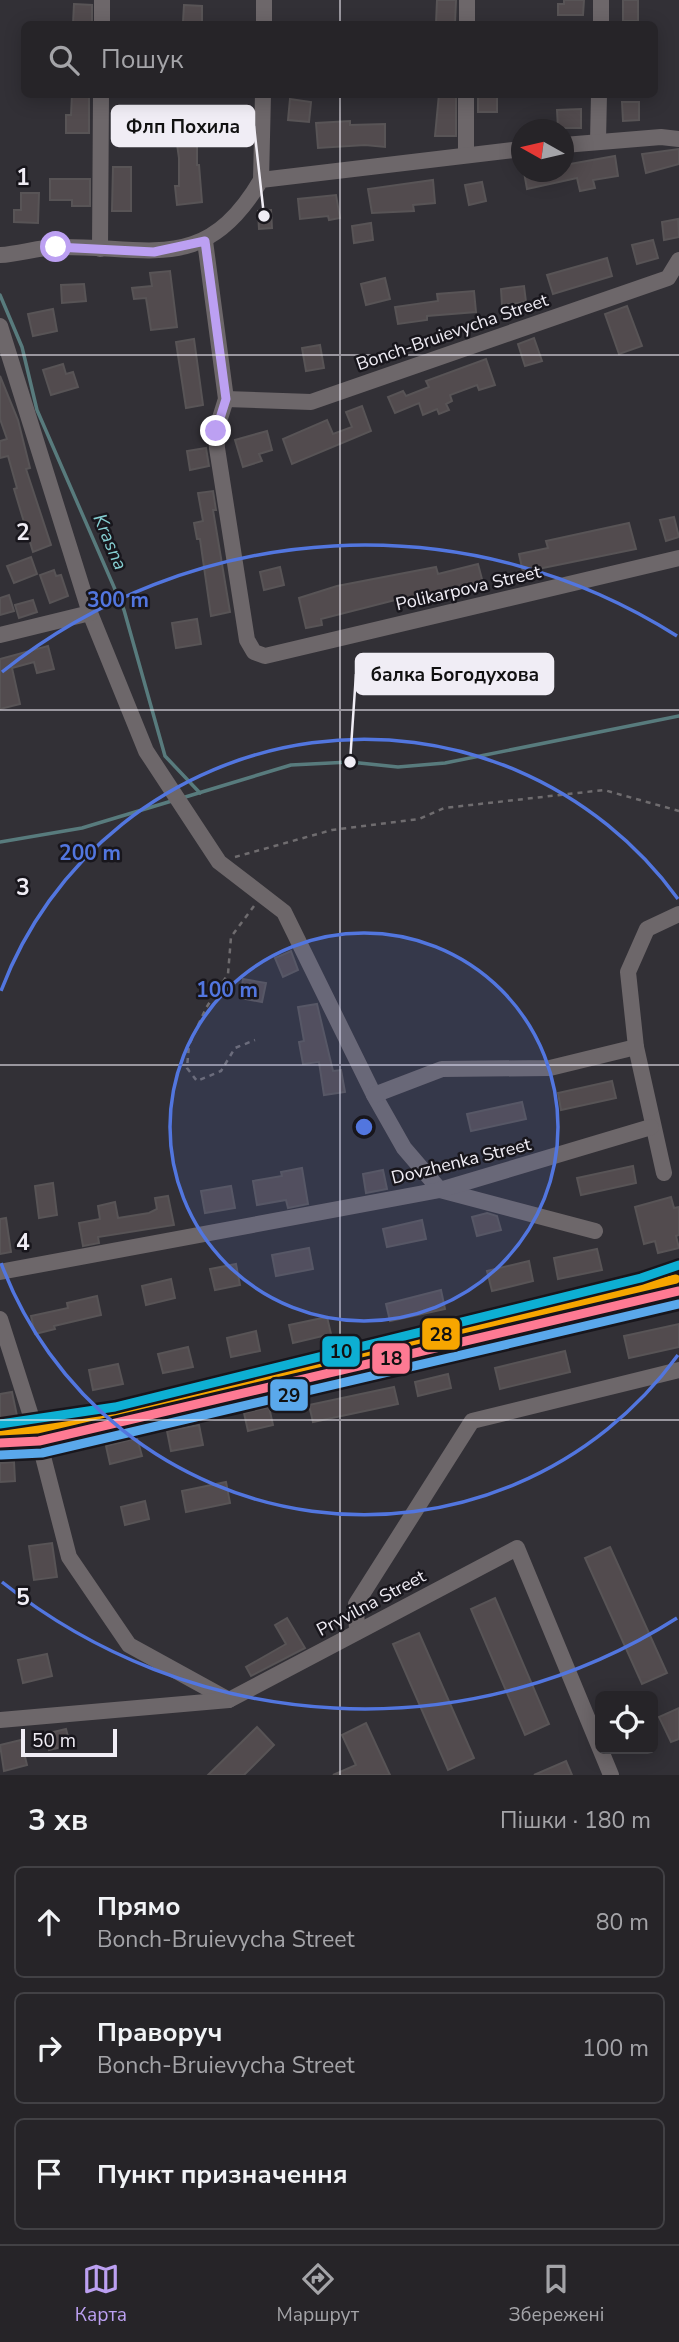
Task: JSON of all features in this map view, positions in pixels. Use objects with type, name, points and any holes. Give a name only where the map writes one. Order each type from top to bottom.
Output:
[{"type":"street","points":[[102,0],[102,21]]},
{"type":"street","points":[[264,0],[264,21]]},
{"type":"street","points":[[467,0],[467,21]]},
{"type":"street","points":[[601,0],[601,21]]},
{"type":"street","points":[[100,248],[101,98]]},
{"type":"street","points":[[0,255],[56,247],[154,252],[205,241],[243,211],[261,180],[263,98]]},
{"type":"street","points":[[466,98],[466,155]]},
{"type":"street","points":[[598,141],[599,98]]},
{"type":"street","points":[[574,144],[661,136],[679,139]]},
{"type":"street","points":[[261,180],[511,150]]},
{"type":"street","points":[[205,241],[226,399]]},
{"type":"street","name":"Bonch-Bruievycha Street","points":[[226,399],[311,402],[668,278],[679,260]]},
{"type":"street","points":[[0,326],[90,613],[146,751],[191,824],[219,862],[285,912],[374,1096],[404,1148],[440,1189],[594,1231]]},
{"type":"street","name":"Polikarpova Street","points":[[226,399],[216,431],[217,448],[247,640],[254,652],[265,656],[679,558]]},
{"type":"street","points":[[0,635],[90,613]]},
{"type":"street","points":[[664,1173],[651,1127],[636,1047],[628,972],[647,929],[679,914]]},
{"type":"street","points":[[374,1096],[442,1069],[550,1068],[636,1047]]},
{"type":"street","name":"Dovzhenka Street","points":[[0,1272],[440,1189],[651,1127]]},
{"type":"street","points":[[0,1443],[39,1441],[679,1291]]},
{"type":"street","points":[[0,1319],[39,1441],[69,1557],[129,1645],[229,1700]]},
{"type":"street","points":[[357,1632],[356,1604],[472,1422],[679,1370]]},
{"type":"street","name":"Pryvilna Street","points":[[0,1720],[229,1700],[517,1548],[611,1775]]},
{"type":"path","points":[[219,862],[332,830],[419,820],[444,808],[604,790],[679,811]]},
{"type":"path","points":[[255,1040],[236,1048],[222,1070],[197,1082],[187,1068],[189,1045],[206,1008],[228,974],[230,937],[262,895]]},
{"type":"building","points":[[437,0],[456,0],[455,21],[436,21]]},
{"type":"building","points":[[564,0],[584,0],[583,15],[558,15],[558,4],[564,4]]},
{"type":"building","points":[[623,0],[638,0],[638,21],[623,21]]},
{"type":"building","points":[[74,4],[92,5],[92,21],[73,21]]},
{"type":"building","points":[[184,5],[202,6],[202,21],[183,21]]},
{"type":"building","points":[[72,98],[89,98],[89,133],[66,133],[66,115],[71,115]]},
{"type":"building","points":[[439,98],[456,98],[456,136],[435,136]]},
{"type":"building","points":[[478,98],[497,98],[497,112],[478,112]]},
{"type":"building","points":[[290,99],[311,102],[309,122],[288,120]]},
{"type":"building","points":[[622,102],[639,102],[639,120],[623,121]]},
{"type":"building","points":[[581,109],[581,128],[574,128],[574,119],[558,119],[557,110]]},
{"type":"building","points":[[181,112],[201,113],[200,129],[197,129],[197,165],[202,202],[177,205],[175,186],[179,186],[179,158],[176,137],[180,137]]},
{"type":"building","points":[[350,121],[350,125],[385,124],[385,147],[365,145],[318,148],[316,123]]},
{"type":"building","points":[[679,149],[679,164],[646,173],[642,154]]},
{"type":"building","points":[[615,156],[618,176],[593,180],[595,188],[580,191],[577,178],[574,179],[574,163]]},
{"type":"building","points":[[113,167],[131,167],[131,211],[112,211]]},
{"type":"building","points":[[50,179],[90,179],[90,206],[72,206],[72,200],[50,200]]},
{"type":"building","points":[[433,180],[435,203],[413,205],[414,211],[372,213],[368,189]]},
{"type":"building","points":[[482,182],[486,201],[469,205],[465,185]]},
{"type":"building","points":[[526,182],[559,182],[527,189]]},
{"type":"building","points":[[21,193],[39,193],[38,223],[14,222],[14,210],[21,210]]},
{"type":"building","points":[[336,195],[340,218],[329,220],[328,216],[300,219],[298,199]]},
{"type":"building","points":[[271,210],[272,228],[259,229],[258,211]]},
{"type":"building","points":[[678,219],[679,237],[664,240],[662,222]]},
{"type":"building","points":[[371,223],[373,240],[354,243],[352,226]]},
{"type":"building","points":[[653,240],[658,258],[637,264],[632,245]]},
{"type":"building","points":[[607,258],[612,276],[553,294],[547,275]]},
{"type":"building","points":[[170,271],[177,327],[151,330],[146,298],[134,299],[132,288],[152,286],[150,273]]},
{"type":"building","points":[[385,278],[390,299],[366,305],[361,284]]},
{"type":"building","points":[[84,284],[86,301],[62,303],[61,285]]},
{"type":"building","points":[[524,286],[526,302],[502,305],[501,289]]},
{"type":"building","points":[[474,291],[476,312],[427,316],[427,320],[398,324],[395,307],[438,301],[437,294]]},
{"type":"building","points":[[627,306],[642,346],[619,354],[605,314]]},
{"type":"building","points":[[53,309],[57,331],[33,336],[28,314]]},
{"type":"building","points":[[534,338],[542,361],[525,366],[518,344]]},
{"type":"building","points":[[194,339],[203,405],[186,408],[176,342]]},
{"type":"building","points":[[320,345],[324,368],[306,371],[302,348]]},
{"type":"building","points":[[486,359],[495,385],[479,390],[477,385],[450,395],[452,401],[446,404],[449,410],[439,414],[437,409],[423,415],[419,403],[395,413],[388,397],[403,391],[406,396],[429,387],[426,381]]},
{"type":"building","points":[[63,364],[66,374],[73,372],[78,387],[51,395],[43,370]]},
{"type":"building","points":[[0,376],[18,420],[30,468],[26,469],[51,545],[33,552],[14,489],[17,488],[8,456],[0,458],[0,441],[7,439],[0,419]]},
{"type":"building","points":[[362,406],[371,431],[292,464],[283,439],[327,420],[333,434],[352,427],[346,412]]},
{"type":"building","points":[[267,431],[272,450],[259,454],[262,461],[243,467],[235,440]]},
{"type":"building","points":[[206,448],[209,466],[190,470],[187,451]]},
{"type":"building","points":[[213,491],[216,510],[213,510],[230,612],[211,616],[200,539],[197,539],[194,523],[203,521],[198,493]]},
{"type":"building","points":[[674,517],[679,537],[666,541],[660,520]]},
{"type":"building","points":[[629,523],[636,549],[523,572],[519,554],[548,548],[546,541]]},
{"type":"building","points":[[31,557],[37,574],[14,583],[7,566]]},
{"type":"building","points":[[478,564],[483,583],[452,591],[451,587],[404,604],[403,598],[321,619],[322,625],[306,628],[299,598],[337,586],[436,567],[438,574]]},
{"type":"building","points":[[280,567],[284,585],[264,590],[260,572]]},
{"type":"building","points":[[54,570],[56,576],[61,575],[68,596],[50,603],[40,575]]},
{"type":"building","points":[[9,595],[14,611],[0,615],[0,598]]},
{"type":"building","points":[[33,600],[37,612],[19,618],[15,605]]},
{"type":"building","points":[[197,619],[201,644],[176,648],[172,623]]},
{"type":"building","points":[[48,646],[54,669],[37,673],[34,662],[12,668],[20,704],[0,709],[0,659]]},
{"type":"building","points":[[291,951],[298,970],[283,977],[275,958]]},
{"type":"building","points":[[243,979],[266,983],[262,1002],[240,998]]},
{"type":"building","points":[[317,1004],[333,1071],[341,1070],[345,1092],[324,1095],[319,1062],[303,1064],[299,1042],[304,1041],[298,1007]]},
{"type":"building","points":[[612,1081],[616,1098],[561,1110],[558,1093]]},
{"type":"building","points":[[522,1102],[526,1119],[471,1131],[467,1114]]},
{"type":"building","points":[[633,1166],[636,1183],[581,1195],[577,1178]]},
{"type":"building","points":[[302,1168],[308,1204],[288,1208],[286,1200],[257,1205],[253,1181],[282,1176],[281,1172]]},
{"type":"building","points":[[383,1170],[387,1189],[366,1193],[363,1174]]},
{"type":"building","points":[[53,1183],[57,1215],[39,1218],[35,1186]]},
{"type":"building","points":[[231,1186],[235,1208],[205,1213],[201,1191]]},
{"type":"building","points":[[168,1196],[174,1225],[98,1237],[99,1243],[83,1246],[79,1223],[100,1219],[98,1206],[115,1202],[118,1218],[149,1213],[157,1209],[155,1198]]},
{"type":"building","points":[[671,1197],[674,1208],[679,1207],[679,1235],[676,1236],[679,1248],[658,1253],[655,1241],[644,1244],[635,1207]]},
{"type":"building","points":[[487,1213],[497,1216],[501,1230],[477,1236],[472,1217]]},
{"type":"building","points":[[6,1218],[11,1252],[0,1254],[0,1219]]},
{"type":"building","points":[[422,1220],[426,1239],[387,1247],[383,1229]]},
{"type":"building","points":[[309,1248],[313,1269],[276,1276],[272,1255]]},
{"type":"building","points":[[597,1249],[602,1270],[558,1279],[554,1258]]},
{"type":"building","points":[[529,1261],[533,1281],[492,1291],[487,1271]]},
{"type":"building","points":[[236,1264],[240,1285],[215,1290],[210,1269]]},
{"type":"building","points":[[171,1279],[175,1298],[146,1305],[142,1286]]},
{"type":"building","points":[[441,1290],[445,1309],[390,1321],[386,1304]]},
{"type":"building","points":[[97,1296],[101,1315],[54,1326],[55,1329],[35,1334],[31,1316],[68,1308],[67,1303]]},
{"type":"building","points":[[327,1317],[331,1334],[293,1343],[289,1325]]},
{"type":"building","points":[[679,1324],[679,1347],[629,1358],[624,1336]]},
{"type":"building","points":[[256,1331],[260,1351],[231,1357],[227,1338]]},
{"type":"building","points":[[188,1347],[193,1367],[163,1373],[158,1354]]},
{"type":"building","points":[[565,1351],[570,1372],[500,1389],[495,1368]]},
{"type":"building","points":[[118,1364],[123,1384],[93,1390],[89,1370]]},
{"type":"building","points":[[448,1374],[451,1388],[418,1396],[415,1382]]},
{"type":"building","points":[[394,1387],[398,1404],[313,1422],[309,1405]]},
{"type":"building","points":[[12,1392],[17,1416],[0,1418],[0,1394]]},
{"type":"building","points":[[269,1407],[273,1425],[248,1431],[244,1413]]},
{"type":"building","points":[[199,1425],[203,1445],[171,1451],[167,1431]]},
{"type":"building","points":[[137,1438],[142,1456],[110,1464],[106,1446]]},
{"type":"building","points":[[14,1462],[15,1481],[0,1482],[0,1463]]},
{"type":"building","points":[[226,1482],[230,1503],[186,1512],[182,1491]]},
{"type":"building","points":[[145,1501],[149,1519],[125,1525],[121,1507]]},
{"type":"building","points":[[52,1543],[57,1577],[34,1580],[29,1546]]},
{"type":"building","points":[[610,1547],[667,1673],[642,1684],[585,1558]]},
{"type":"building","points":[[495,1598],[549,1724],[525,1735],[471,1609]]},
{"type":"building","points":[[287,1618],[305,1648],[251,1676],[246,1667],[286,1644],[275,1625]]},
{"type":"building","points":[[419,1633],[474,1758],[448,1770],[393,1644]]},
{"type":"building","points":[[47,1654],[52,1676],[23,1683],[18,1660]]},
{"type":"building","points":[[679,1708],[679,1739],[671,1742],[659,1717]]},
{"type":"building","points":[[366,1723],[390,1775],[333,1775],[356,1765],[342,1735]]},
{"type":"building","points":[[257,1727],[274,1745],[244,1775],[208,1775]]},
{"type":"building","points":[[66,1729],[70,1745],[49,1750],[45,1734]]},
{"type":"building","points":[[21,1740],[27,1765],[4,1771],[0,1745]]},
{"type":"building","points":[[566,1761],[572,1775],[534,1775]]},
{"type":"waterway","name":"Krasna","points":[[0,295],[22,347],[37,410],[124,610],[165,756],[200,793]]},
{"type":"waterway","points":[[182,798],[291,765],[350,762],[398,767],[445,763],[679,716]]},
{"type":"waterway","points":[[0,842],[82,828],[175,800]]},
{"type":"transit line","name":"10","points":[[0,1424],[115,1407],[641,1278],[679,1265]]},
{"type":"transit line","name":"28","points":[[0,1431],[37,1429],[676,1279]]},
{"type":"transit line","name":"18","points":[[0,1443],[39,1441],[679,1291]]},
{"type":"transit line","name":"29","points":[[1,1455],[42,1453],[679,1304]]},
{"type":"place","name":"Флп Похила","points":[[264,216]]},
{"type":"place","name":"балка Богодухова","points":[[350,762]]},
{"type":"route","points":[[56,247],[154,252],[205,241],[210,262],[213,314],[226,399],[216,431]]}]
